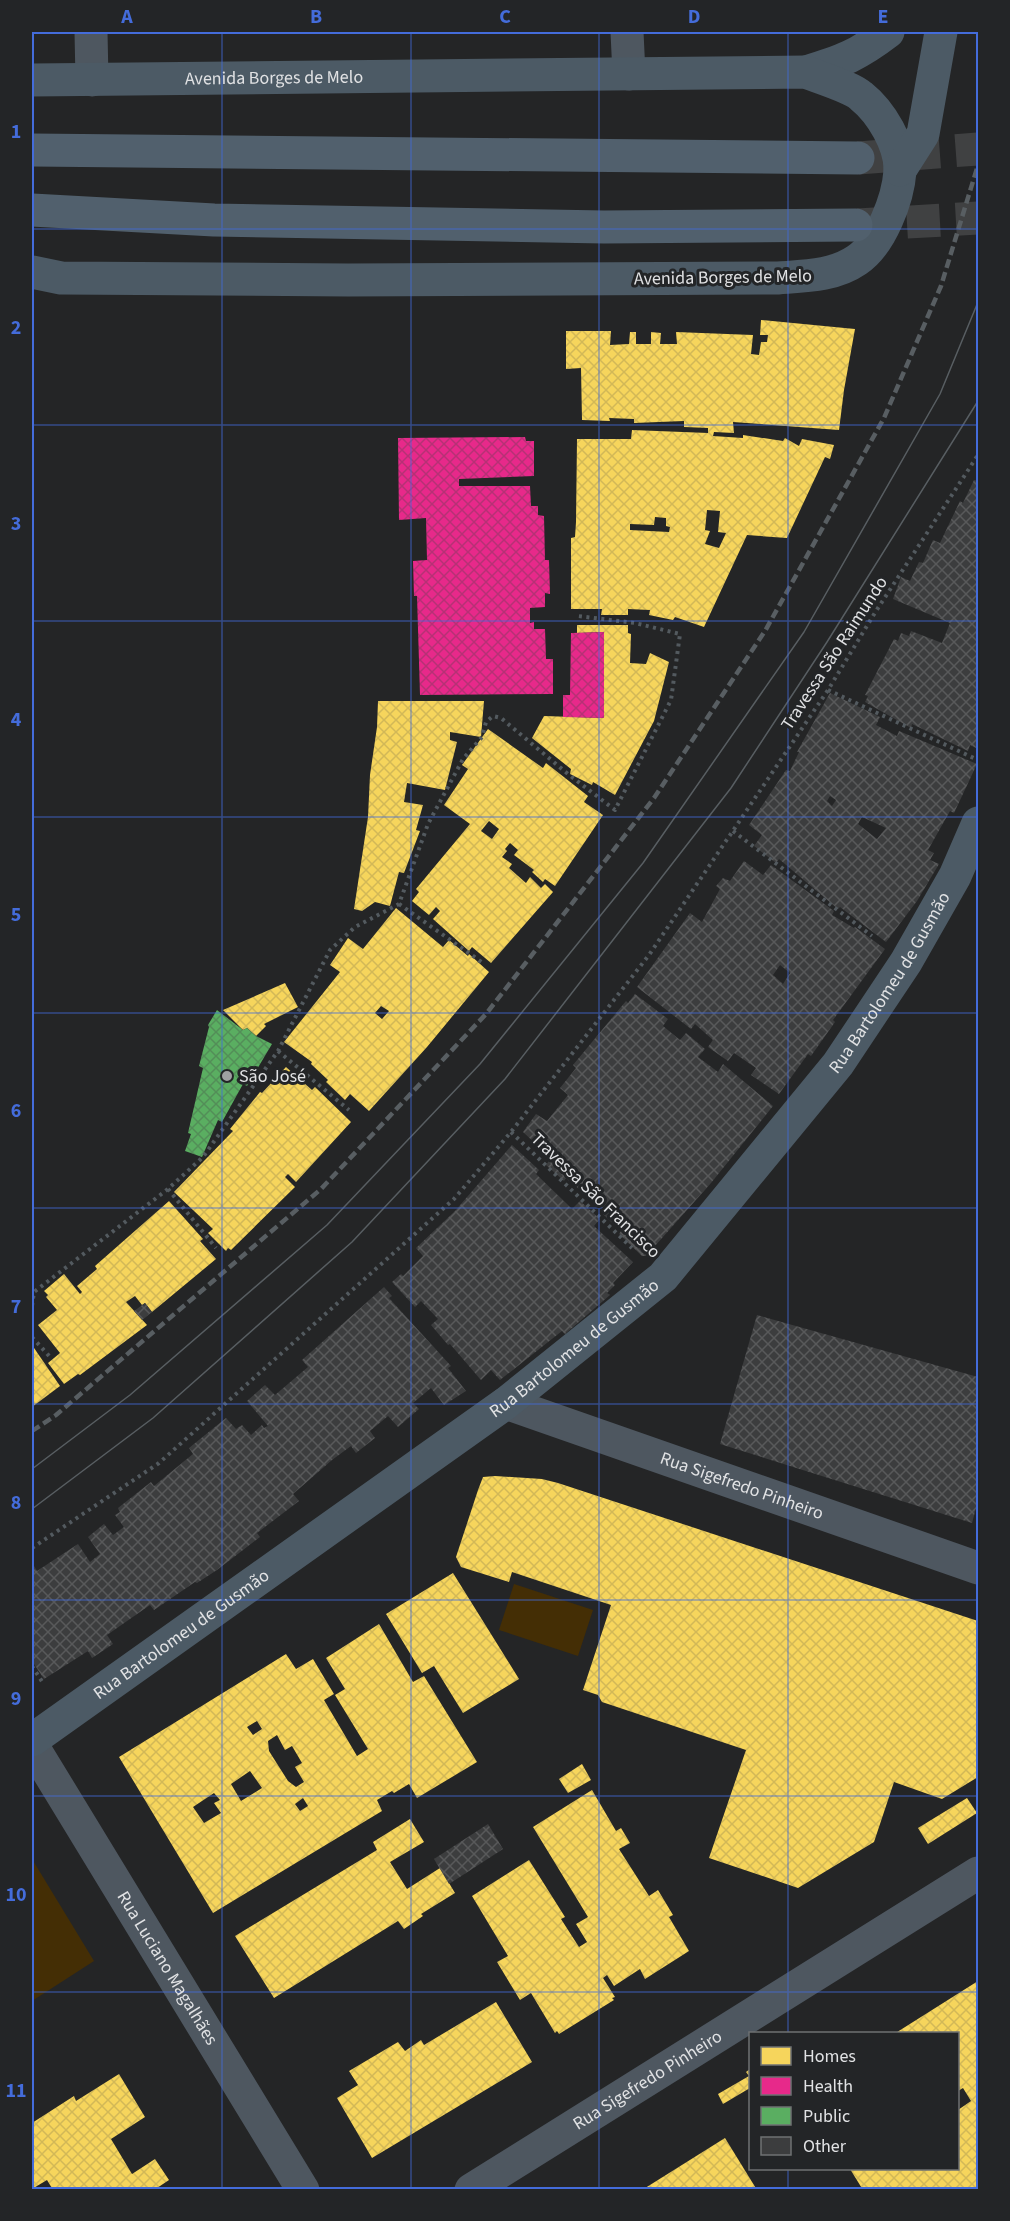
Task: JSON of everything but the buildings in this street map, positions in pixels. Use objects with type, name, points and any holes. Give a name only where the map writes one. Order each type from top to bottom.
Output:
[{"type":"main road","points":[[32,150],[858,158]]},
{"type":"main road","points":[[32,210],[214,220],[604,228],[856,225]]},
{"type":"street","points":[[91,32],[92,80]]},
{"type":"street","points":[[627,32],[629,74]]},
{"type":"street","points":[[806,72],[852,57],[888,32]]},
{"type":"street","points":[[900,171],[924,130],[941,32]]},
{"type":"street","name":"Avenida Borges de Melo","points":[[32,81],[806,72],[860,94],[881,118],[894,144],[900,171],[890,212],[880,236],[858,260],[824,274],[778,278],[348,280],[61,278],[32,272]]},
{"type":"street","name":"Rua Bartolomeu de Gusmão","points":[[32,1740],[506,1403],[663,1277],[838,1064],[906,962],[955,876],[978,823]]},
{"type":"street","name":"Rua Sigefredo Pinheiro","points":[[506,1403],[978,1568]]},
{"type":"street","name":"Rua Luciano Magalhães","points":[[32,1745],[303,2190]]},
{"type":"street","name":"Rua Sigefredo Pinheiro","points":[[471,2190],[978,1873]]},
{"type":"path","name":"Travessa São Raimundo","points":[[32,1548],[159,1463],[454,1199],[511,1132],[649,955],[828,690],[876,611],[978,454]]},
{"type":"path","points":[[32,1306],[34,1292],[168,1189],[203,1157],[278,1051],[330,950],[355,927],[399,904],[428,825],[463,759],[482,737],[486,722],[493,716],[501,718],[615,810],[672,700],[680,634],[635,623],[578,616]]},
{"type":"path","points":[[828,690],[978,760]]},
{"type":"path","points":[[733,831],[906,962]]},
{"type":"path","points":[[399,904],[483,963]]},
{"type":"path","points":[[278,1051],[349,1110]]},
{"type":"path","name":"Travessa São Francisco","points":[[511,1132],[663,1277]]},
{"type":"path","points":[[168,1189],[216,1248]]},
{"type":"path","points":[[32,1337],[50,1357]]},
{"type":"shaded area","points":[[514,1584],[593,1610],[578,1656],[499,1630]]},
{"type":"shaded area","points":[[32,1859],[94,1961],[32,2001]]},
{"type":"tunnel","points":[[858,158],[978,149]]},
{"type":"tunnel","points":[[858,225],[978,218]]},
{"type":"tram line","points":[[32,1469],[130,1395],[327,1225],[480,1064],[643,863],[804,632],[940,394],[978,302]]},
{"type":"tram line","points":[[32,1509],[153,1418],[352,1242],[505,1079],[731,788],[827,642],[978,401]]},
{"type":"railway","points":[[32,1431],[56,1415],[321,1189],[486,1014],[654,798],[765,631],[884,418],[941,286],[978,165]]},
{"type":"place","name":"São José","points":[[227,1076]]}]
